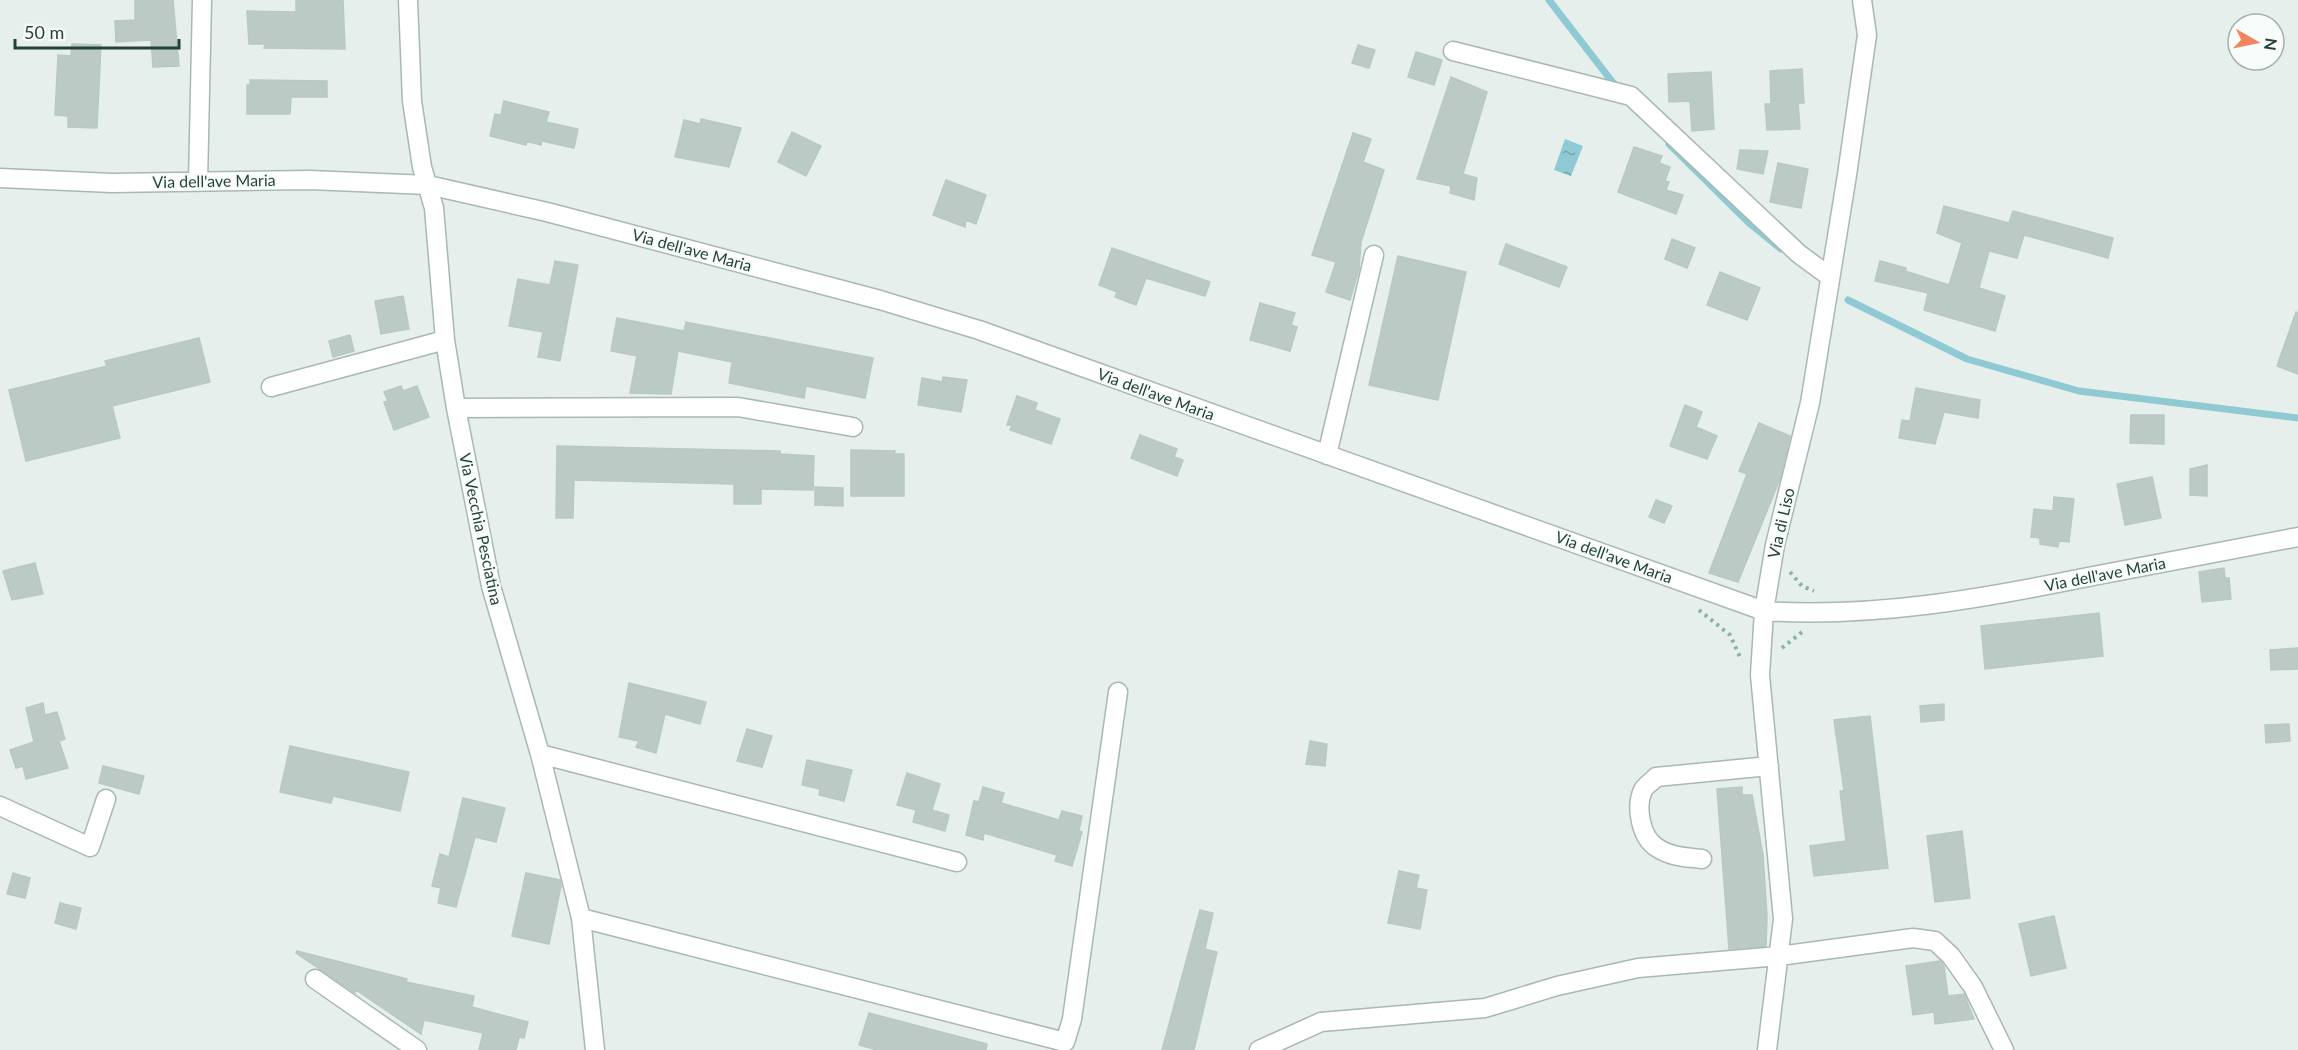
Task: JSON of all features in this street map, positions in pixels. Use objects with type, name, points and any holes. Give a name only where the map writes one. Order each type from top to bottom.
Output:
[{"type":"street","points":[[198,182],[202,0]]},
{"type":"street","name":"Via Vecchia Pesciatina","points":[[408,0],[412,101],[422,167],[434,208],[445,340],[456,408],[490,586],[540,754],[581,918],[595,1050]]},
{"type":"street","name":"Via di Liso","points":[[1767,1050],[1783,919],[1760,675],[1764,611],[1775,545],[1810,403],[1847,176],[1867,35],[1862,0]]},
{"type":"street","points":[[1453,51],[1631,96],[1799,254],[1829,276]]},
{"type":"street","name":"Via dell'ave Maria","points":[[0,178],[112,183],[309,180],[428,185],[547,212],[880,300],[979,330],[1764,611],[1808,614],[1877,612],[1966,602],[2298,537]]},
{"type":"street","points":[[1327,455],[1374,255]]},
{"type":"street","points":[[270,387],[445,340]]},
{"type":"street","points":[[456,408],[738,407],[853,427]]},
{"type":"street","points":[[581,918],[1065,1042],[1072,1019],[1118,692]]},
{"type":"street","points":[[540,754],[957,862]]},
{"type":"street","points":[[1702,859],[1673,855],[1654,846],[1642,831],[1643,790],[1656,777],[1769,765]]},
{"type":"street","points":[[0,806],[90,847],[106,799]]},
{"type":"street","points":[[1259,1050],[1321,1022],[1485,1008],[1557,986],[1638,968],[1779,956],[1913,938],[1935,941],[1951,956],[1973,987],[2004,1050]]},
{"type":"street","points":[[315,980],[417,1050]]},
{"type":"path","points":[[1789,570],[1802,586],[1821,593]]},
{"type":"path","points":[[1693,608],[1713,620],[1730,635],[1742,662]]},
{"type":"path","points":[[1779,652],[1786,642],[1806,632]]},
{"type":"water","points":[[1565,139],[1583,146],[1571,176],[1554,170]]},
{"type":"building","points":[[135,0],[173,0],[179,66],[153,67],[151,40],[116,42],[115,21],[135,20]]},
{"type":"building","points":[[296,0],[343,0],[345,49],[264,48],[265,44],[249,44],[247,11],[296,12]]},
{"type":"building","points":[[72,44],[101,45],[97,128],[68,127],[68,116],[55,115],[58,55],[71,56]]},
{"type":"building","points":[[1358,45],[1375,50],[1369,68],[1352,63]]},
{"type":"building","points":[[1416,52],[1442,60],[1434,85],[1408,77]]},
{"type":"building","points":[[1802,69],[1804,103],[1798,103],[1800,129],[1767,130],[1765,104],[1771,104],[1770,71]]},
{"type":"building","points":[[1711,72],[1714,129],[1692,131],[1690,101],[1669,102],[1668,74]]},
{"type":"building","points":[[1451,77],[1487,92],[1463,174],[1477,178],[1474,200],[1450,193],[1451,186],[1417,179]]},
{"type":"building","points":[[250,80],[327,81],[327,97],[291,97],[290,114],[247,114],[247,85],[250,85]]},
{"type":"building","points":[[504,101],[549,112],[546,122],[578,129],[574,148],[542,141],[541,145],[526,141],[526,145],[490,136],[495,114],[501,115]]},
{"type":"building","points":[[701,119],[741,128],[729,167],[675,157],[684,120],[700,124]]},
{"type":"building","points":[[792,132],[821,146],[806,176],[778,162]]},
{"type":"building","points":[[1353,133],[1371,139],[1363,162],[1384,170],[1361,242],[1359,269],[1350,300],[1326,292],[1336,262],[1312,255]]},
{"type":"building","points":[[1634,147],[1662,156],[1659,163],[1670,167],[1665,181],[1669,182],[1666,190],[1683,195],[1676,214],[1618,192]]},
{"type":"building","points":[[1740,150],[1768,151],[1763,174],[1737,169]]},
{"type":"building","points":[[1778,163],[1808,169],[1801,208],[1770,202]]},
{"type":"building","points":[[946,180],[986,195],[976,224],[966,220],[965,227],[933,215]]},
{"type":"building","points":[[1944,206],[2009,223],[2013,211],[2113,238],[2108,258],[2024,235],[2017,258],[1989,251],[1979,288],[2005,296],[1995,331],[1924,310],[1928,293],[1875,281],[1880,261],[1906,268],[1905,271],[1949,285],[1962,243],[1937,233]]},
{"type":"building","points":[[1672,239],[1695,248],[1687,268],[1665,259]]},
{"type":"building","points":[[1506,244],[1567,267],[1559,287],[1499,264]]},
{"type":"building","points":[[1112,248],[1210,282],[1205,296],[1146,278],[1136,305],[1115,297],[1117,292],[1099,285]]},
{"type":"building","points":[[1398,256],[1466,272],[1438,400],[1369,385]]},
{"type":"building","points":[[555,261],[578,265],[560,361],[538,357],[543,332],[509,326],[518,279],[550,285]]},
{"type":"building","points":[[1720,272],[1760,288],[1747,320],[1707,305]]},
{"type":"building","points":[[403,296],[409,329],[381,334],[375,301]]},
{"type":"building","points":[[1260,303],[1295,313],[1291,325],[1297,327],[1290,351],[1250,340]]},
{"type":"building","points":[[2296,312],[2298,313],[2298,374],[2277,366]]},
{"type":"building","points":[[617,318],[684,331],[686,322],[873,358],[865,398],[806,386],[804,398],[729,383],[732,362],[678,351],[671,394],[630,393],[637,356],[611,351]]},
{"type":"building","points":[[350,335],[354,351],[333,357],[329,341]]},
{"type":"building","points":[[199,338],[210,382],[112,406],[120,438],[26,461],[9,390],[107,366],[105,361]]},
{"type":"building","points":[[943,377],[967,380],[961,412],[918,405],[922,378],[942,382]]},
{"type":"building","points":[[401,386],[403,391],[417,386],[429,417],[394,430],[384,402],[388,401],[384,392]]},
{"type":"building","points":[[1916,388],[1980,400],[1978,418],[1944,412],[1935,444],[1899,438],[1902,420],[1910,421]]},
{"type":"building","points":[[1017,396],[1037,403],[1035,410],[1060,419],[1051,444],[1010,430],[1012,425],[1007,425]]},
{"type":"building","points":[[1685,405],[1702,412],[1696,427],[1717,436],[1707,459],[1670,446]]},
{"type":"building","points":[[2131,415],[2164,415],[2164,444],[2130,443]]},
{"type":"building","points":[[1759,423],[1790,436],[1780,479],[1738,582],[1709,573],[1747,474],[1739,471]]},
{"type":"building","points":[[1140,435],[1177,449],[1174,457],[1183,460],[1177,476],[1131,458]]},
{"type":"building","points":[[557,446],[780,451],[780,454],[814,456],[813,490],[761,489],[761,504],[734,504],[734,484],[574,480],[573,518],[556,518]]},
{"type":"building","points":[[851,450],[895,451],[894,454],[904,454],[904,496],[851,496]]},
{"type":"building","points":[[2207,465],[2207,496],[2190,495],[2190,469]]},
{"type":"building","points":[[2152,477],[2161,518],[2125,525],[2117,484]]},
{"type":"building","points":[[815,487],[843,488],[843,506],[815,505]]},
{"type":"building","points":[[2054,497],[2074,499],[2069,542],[2059,541],[2058,547],[2040,544],[2040,538],[2031,537],[2034,509],[2053,511]]},
{"type":"building","points":[[1656,500],[1672,506],[1664,523],[1649,517]]},
{"type":"building","points":[[35,563],[43,594],[12,600],[3,571]]},
{"type":"building","points":[[2224,568],[2225,578],[2229,578],[2231,599],[2202,602],[2199,572]]},
{"type":"building","points":[[2099,613],[2103,656],[1985,669],[1981,626]]},
{"type":"building","points":[[2298,648],[2298,669],[2271,670],[2270,650]]},
{"type":"building","points":[[629,683],[706,702],[700,724],[665,714],[656,753],[636,747],[639,741],[619,737]]},
{"type":"building","points":[[43,703],[45,715],[57,712],[65,739],[59,741],[68,768],[26,779],[23,766],[16,768],[10,750],[34,742],[26,708]]},
{"type":"building","points":[[1944,704],[1944,720],[1921,722],[1920,706]]},
{"type":"building","points":[[1870,716],[1888,868],[1814,876],[1810,846],[1846,841],[1840,791],[1844,791],[1834,720]]},
{"type":"building","points":[[2289,724],[2290,741],[2266,743],[2265,725]]},
{"type":"building","points":[[747,729],[772,736],[762,767],[737,761]]},
{"type":"building","points":[[1310,741],[1327,744],[1325,766],[1306,764]]},
{"type":"building","points":[[290,746],[409,772],[400,811],[333,796],[331,803],[280,792]]},
{"type":"building","points":[[807,760],[852,770],[844,801],[819,795],[820,789],[802,785]]},
{"type":"building","points":[[103,766],[144,776],[139,794],[99,783]]},
{"type":"building","points":[[907,773],[940,784],[932,810],[949,815],[945,831],[913,822],[916,810],[897,805]]},
{"type":"building","points":[[983,787],[1004,793],[1001,803],[1059,820],[1062,811],[1082,816],[1079,831],[1082,832],[1072,866],[1055,861],[1057,855],[984,833],[983,840],[966,835],[974,801],[979,802]]},
{"type":"building","points":[[1742,787],[1742,795],[1752,795],[1763,855],[1767,916],[1766,946],[1729,949],[1717,789]]},
{"type":"building","points":[[463,798],[505,808],[496,842],[475,837],[456,907],[438,903],[441,888],[432,886],[440,854],[449,857]]},
{"type":"building","points":[[1962,831],[1970,898],[1935,902],[1927,836]]},
{"type":"building","points":[[1399,871],[1419,875],[1416,888],[1427,890],[1420,929],[1388,923]]},
{"type":"building","points":[[13,873],[30,878],[25,898],[7,894]]},
{"type":"building","points":[[526,873],[560,880],[561,886],[549,944],[512,936]]},
{"type":"building","points":[[60,903],[81,908],[76,929],[55,923]]},
{"type":"building","points":[[1200,910],[1213,913],[1205,949],[1217,952],[1194,1050],[1162,1050]]},
{"type":"building","points":[[2054,916],[2066,968],[2031,976],[2019,924]]},
{"type":"building","points":[[297,951],[407,979],[406,982],[474,996],[472,1007],[528,1022],[524,1038],[519,1037],[516,1050],[479,1050],[483,1033],[424,1020],[421,1034],[356,990],[355,993],[296,953]]},
{"type":"building","points":[[1940,961],[1944,966],[1948,996],[1964,994],[1974,1019],[1935,1024],[1934,1012],[1913,1015],[1906,966]]},
{"type":"building","points":[[869,1013],[987,1044],[986,1050],[877,1050],[859,1045]]},
{"type":"waterway","points":[[1549,0],[1614,84]]},
{"type":"waterway","points":[[1669,144],[1748,222],[1781,249]]},
{"type":"waterway","points":[[1848,300],[1967,359],[2079,391],[2298,418]]}]
